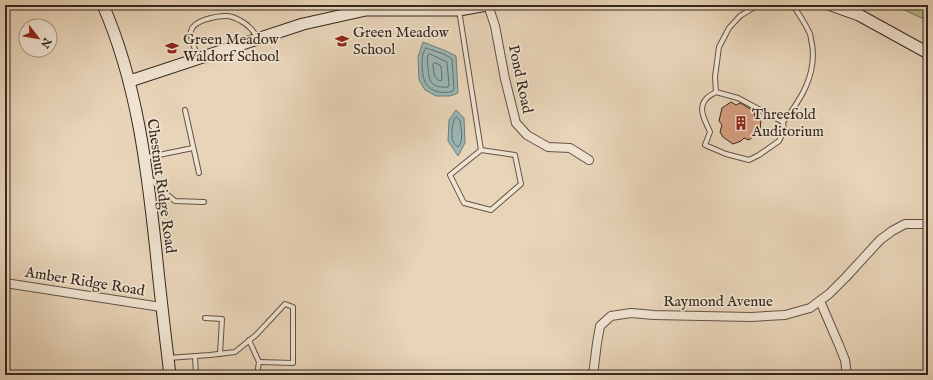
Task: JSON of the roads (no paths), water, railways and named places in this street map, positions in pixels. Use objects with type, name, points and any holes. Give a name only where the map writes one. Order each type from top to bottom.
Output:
[{"type":"street","name":"Chestnut Ridge Road","points":[[103,5],[130,81],[141,133],[148,180],[170,375]]},
{"type":"street","points":[[130,81],[303,24],[366,10],[391,8],[459,8],[487,5]]},
{"type":"street","name":"Pond Road","points":[[487,5],[495,26],[505,79],[516,123],[527,135],[548,147],[570,148],[589,160]]},
{"type":"street","points":[[831,5],[859,16],[928,52]]},
{"type":"street","name":"Raymond Avenue","points":[[593,375],[600,326],[611,316],[631,313],[654,315],[751,317],[785,315],[810,308],[829,294],[846,278],[880,240],[892,231],[905,224],[928,224]]},
{"type":"street","name":"Amber Ridge Road","points":[[5,283],[162,307]]},
{"type":"street","points":[[820,301],[845,360],[847,375]]},
{"type":"lane","points":[[716,92],[715,77],[719,47],[730,28],[740,16],[758,5]]},
{"type":"lane","points":[[783,122],[738,98],[716,92],[706,98],[702,106],[702,112],[710,132],[704,145],[718,152],[748,160],[759,156],[779,141],[784,130],[783,122],[794,109],[806,87],[812,70],[813,52],[810,34],[793,5]]},
{"type":"lane","points":[[459,8],[481,150]]},
{"type":"lane","points":[[199,58],[190,34],[196,23],[205,20],[227,16],[240,20],[248,26],[258,39]]},
{"type":"lane","points":[[185,110],[199,173]]},
{"type":"lane","points":[[144,158],[193,148]]},
{"type":"lane","points":[[481,150],[515,155],[521,184],[491,210],[464,203],[450,175],[481,150]]},
{"type":"lane","points":[[148,180],[154,181],[157,186],[175,201],[204,202]]},
{"type":"lane","points":[[168,358],[235,352],[256,335],[285,304],[293,306],[293,362],[259,362]]},
{"type":"lane","points":[[205,318],[222,319],[220,354]]},
{"type":"lane","points":[[249,340],[259,362],[257,375]]},
{"type":"lane","points":[[195,356],[196,375]]},
{"type":"water","points":[[423,42],[456,56],[458,93],[450,96],[436,96],[425,90],[419,80],[418,57]]},
{"type":"water","points":[[456,110],[464,118],[465,143],[458,156],[448,141],[449,120]]},
{"type":"place","name":"Green Meadow School","points":[[342,41]]},
{"type":"place","name":"Green Meadow Waldorf School","points":[[172,48]]},
{"type":"place","name":"Threefold Auditorium","points":[[741,123]]}]
